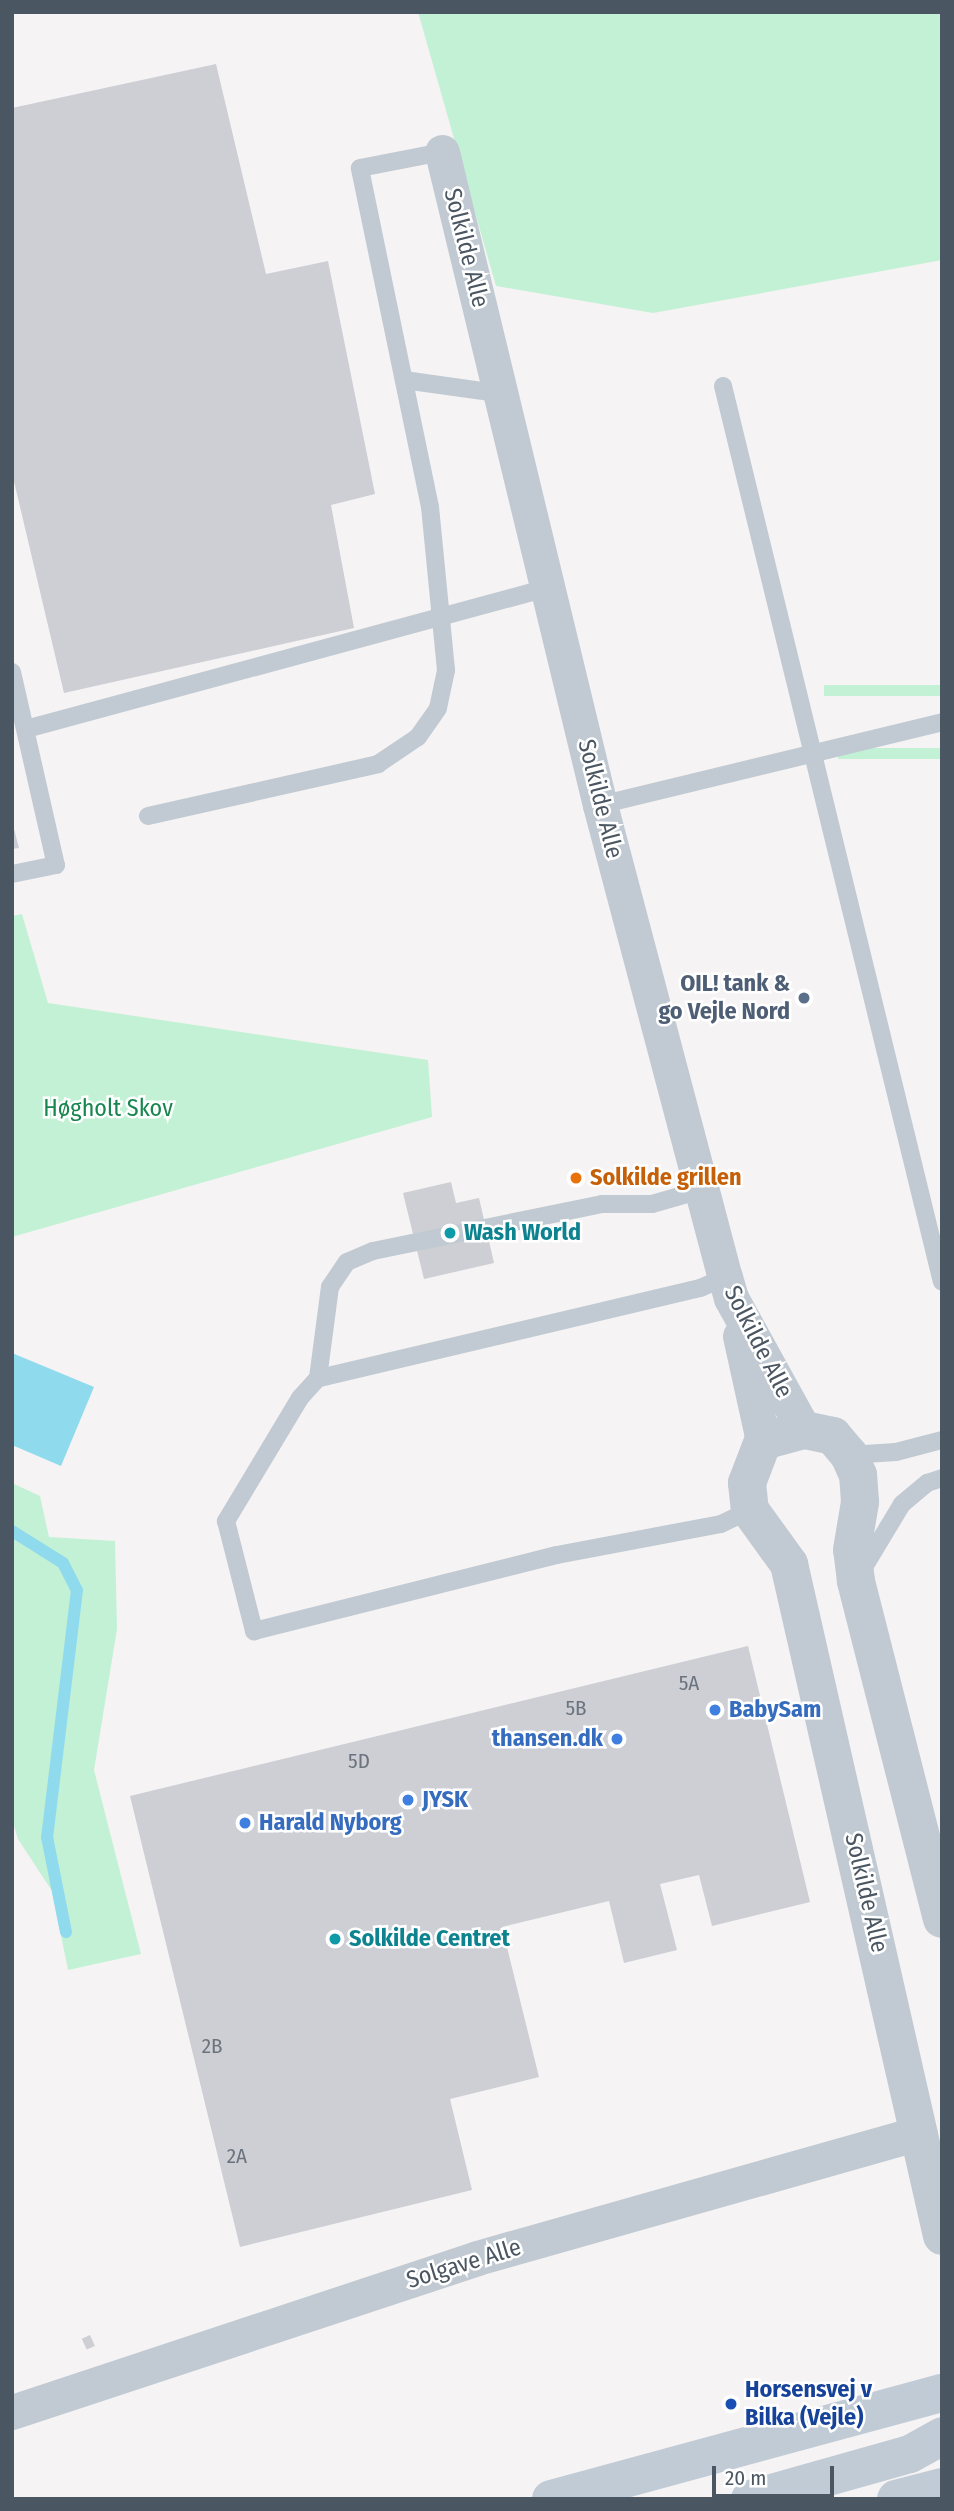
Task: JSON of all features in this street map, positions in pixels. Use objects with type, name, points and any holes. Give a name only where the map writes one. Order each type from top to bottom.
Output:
[{"type":"main road","points":[[551,2499],[942,2393]]},
{"type":"main road","points":[[750,2499],[909,2454],[942,2436]]},
{"type":"main road","points":[[896,2499],[942,2487]]},
{"type":"street","name":"Solkilde Alle","points":[[442,152],[551,587],[600,805],[728,1288],[804,1430],[763,1441]]},
{"type":"street","points":[[728,1288],[763,1441],[747,1483],[750,1510]]},
{"type":"street","points":[[804,1430],[833,1436],[849,1455],[860,1503],[852,1550],[856,1581],[942,1919]]},
{"type":"street","name":"Solkilde Alle","points":[[750,1510],[789,1563],[942,2236]]},
{"type":"street","name":"Solgave Alle","points":[[12,2412],[477,2258],[920,2133]]},
{"type":"lane","points":[[148,816],[378,764],[418,737],[439,708],[446,670],[430,507],[360,168],[442,152]]},
{"type":"lane","points":[[404,380],[503,394]]},
{"type":"lane","points":[[723,386],[942,1282]]},
{"type":"lane","points":[[26,729],[551,587]]},
{"type":"lane","points":[[12,672],[56,865],[12,874]]},
{"type":"lane","points":[[600,805],[942,722]]},
{"type":"lane","points":[[318,1378],[330,1287],[347,1262],[373,1251],[602,1203],[652,1204],[701,1190]]},
{"type":"lane","points":[[728,1288],[700,1288],[318,1378],[299,1398],[226,1521],[254,1631],[557,1555],[721,1524],[750,1510]]},
{"type":"lane","points":[[849,1455],[896,1452],[942,1440]]},
{"type":"lane","points":[[856,1581],[902,1504],[927,1483],[942,1478]]},
{"type":"green space","points":[[418,12],[942,12],[942,260],[653,313],[496,286]]},
{"type":"green space","points":[[824,685],[942,685],[942,696],[824,696]]},
{"type":"green space","points":[[838,748],[942,748],[942,759],[838,759]]},
{"type":"green space","name":"Høgholt Skov","points":[[22,914],[48,1003],[428,1060],[432,1117],[12,1237],[12,916]]},
{"type":"green space","points":[[12,1483],[40,1496],[49,1537],[115,1541],[117,1629],[94,1770],[141,1954],[68,1970],[52,1891],[18,1839],[12,1819]]},
{"type":"water","points":[[12,1353],[94,1387],[61,1466],[12,1445]]},
{"type":"building","points":[[216,64],[266,274],[328,261],[375,494],[331,505],[354,628],[64,693],[12,473],[12,108]]},
{"type":"building","points":[[12,821],[19,848],[12,849]]},
{"type":"building","name":"Wash World","points":[[451,1182],[456,1203],[479,1198],[494,1263],[424,1279],[403,1193]]},
{"type":"building","name":"Solkilde Centret","points":[[748,1646],[810,1902],[712,1926],[699,1875],[660,1884],[677,1950],[624,1963],[609,1901],[502,1927],[539,2077],[450,2099],[472,2190],[240,2247],[130,1796]]},
{"type":"building","points":[[90,2335],[95,2346],[87,2350],[82,2339]]},
{"type":"waterway","points":[[12,1531],[63,1563],[77,1590],[47,1837],[66,1932]]},
{"type":"place","name":"OIL! tank & go Vejle Nord","points":[[804,998]]},
{"type":"place","name":"Solkilde grillen","points":[[576,1178]]},
{"type":"place","name":"Wash World","points":[[450,1233]]},
{"type":"place","name":"BabySam","points":[[715,1710]]},
{"type":"place","name":"thansen.dk","points":[[617,1739]]},
{"type":"place","name":"JYSK","points":[[408,1800]]},
{"type":"place","name":"Harald Nyborg","points":[[245,1823]]},
{"type":"place","name":"Solkilde Centret","points":[[335,1939]]},
{"type":"place","name":"Horsensvej v Bilka (Vejle)","points":[[731,2404]]}]
